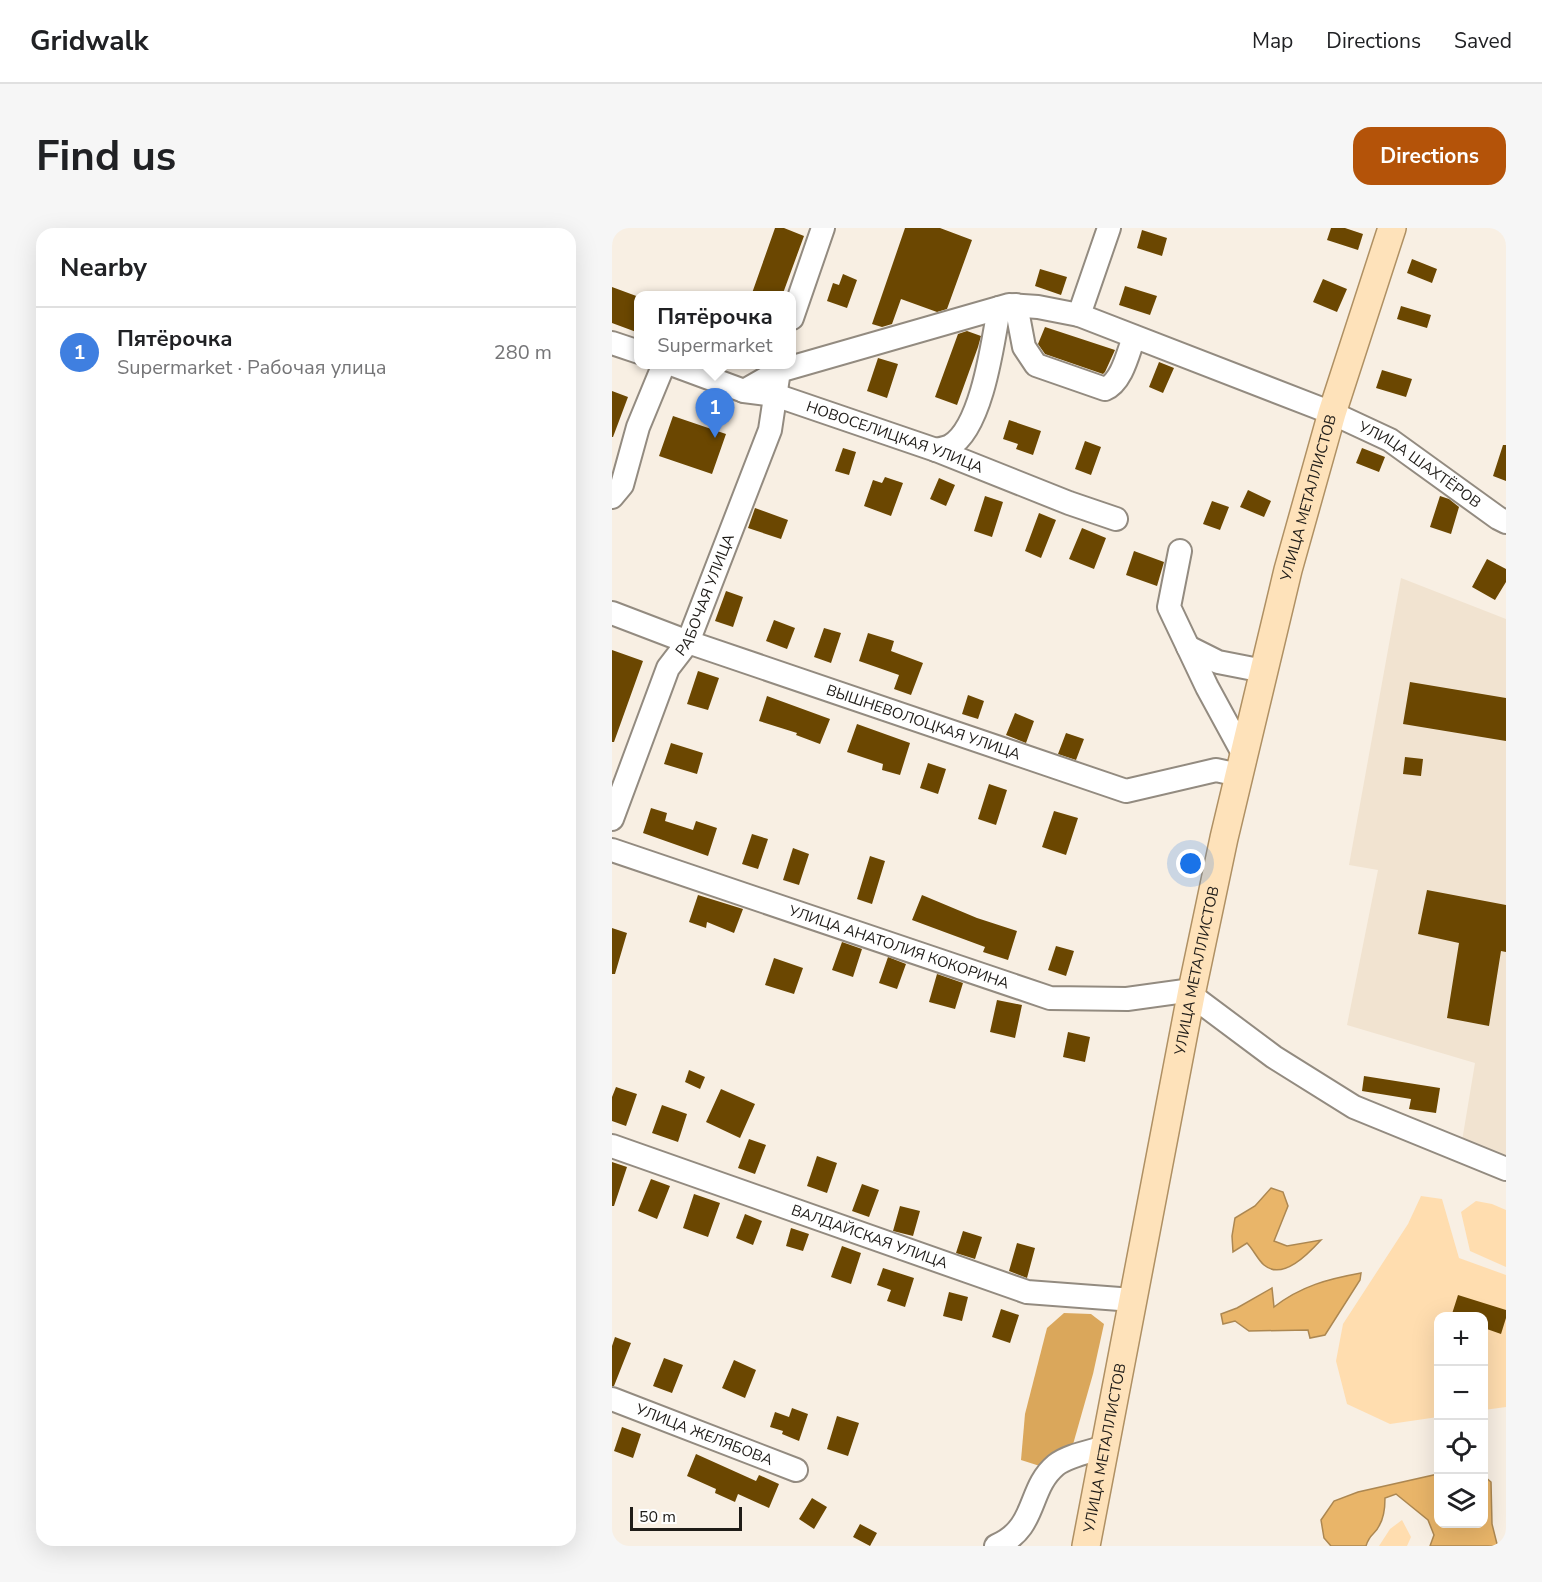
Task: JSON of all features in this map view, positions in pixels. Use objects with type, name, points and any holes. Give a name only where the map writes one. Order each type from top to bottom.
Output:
[{"type":"main road","name":"УЛИЦА МЕТАЛЛИСТОВ","points":[[1086,1546],[1192,992],[1242,765],[1288,570],[1332,413],[1392,228]]},
{"type":"street","points":[[796,306],[823,228]]},
{"type":"street","points":[[1079,315],[1109,228]]},
{"type":"street","points":[[1008,306],[1024,346],[1036,364],[1105,389],[1111,387],[1116,380],[1134,337]]},
{"type":"street","points":[[796,364],[1008,306]]},
{"type":"street","points":[[936,450],[950,446],[967,428],[985,382],[1008,306]]},
{"type":"street","name":"УЛИЦА ШАХТЁРОВ","points":[[1008,306],[1038,307],[1079,315],[1332,413],[1390,440],[1497,518],[1506,522]]},
{"type":"street","points":[[612,343],[634,350]]},
{"type":"street","points":[[612,497],[622,485],[638,427],[662,369]]},
{"type":"street","name":"НОВОСЕЛИЦКАЯ УЛИЦА","points":[[685,369],[744,391],[775,395],[936,450],[1069,503],[1116,519]]},
{"type":"street","points":[[744,391],[778,369]]},
{"type":"street","name":"РАБОЧАЯ УЛИЦА","points":[[612,819],[668,668],[688,642],[770,430],[780,369]]},
{"type":"street","points":[[1180,551],[1169,607],[1242,765]]},
{"type":"street","name":"ВЫШНЕВОЛОЦКАЯ УЛИЦА","points":[[612,613],[688,642],[1126,791],[1242,765]]},
{"type":"street","points":[[1188,647],[1218,662],[1264,671]]},
{"type":"street","name":"УЛИЦА АНАТОЛИЯ КОКОРИНА","points":[[612,850],[1050,998],[1126,999],[1192,992]]},
{"type":"street","points":[[1192,992],[1274,1057],[1354,1107],[1506,1168]]},
{"type":"street","name":"ВАЛДАЙСКАЯ УЛИЦА","points":[[612,1146],[1027,1292],[1133,1300]]},
{"type":"street","name":"УЛИЦА ЖЕЛЯБОВА","points":[[612,1399],[796,1470]]},
{"type":"street","points":[[996,1546],[1013,1536],[1025,1521],[1032,1510],[1040,1485],[1057,1464],[1105,1447]]},
{"type":"shaded area","points":[[1401,578],[1506,619],[1506,1162],[1461,1147],[1475,1063],[1347,1025],[1378,870],[1349,865]]},
{"type":"shaded area","points":[[1271,1188],[1283,1192],[1288,1206],[1274,1241],[1287,1246],[1321,1240],[1295,1263],[1279,1270],[1264,1265],[1247,1243],[1233,1252],[1232,1236],[1235,1218],[1255,1206]]},
{"type":"shaded area","points":[[1421,1196],[1442,1199],[1459,1258],[1506,1275],[1506,1407],[1488,1409],[1488,1312],[1434,1312],[1434,1418],[1390,1424],[1347,1404],[1336,1361],[1343,1324],[1408,1224]]},
{"type":"shaded area","points":[[1476,1201],[1506,1210],[1506,1267],[1470,1251],[1461,1212]]},
{"type":"shaded area","points":[[1361,1273],[1360,1280],[1325,1335],[1310,1338],[1308,1330],[1249,1331],[1235,1321],[1223,1324],[1221,1314],[1237,1308],[1272,1288],[1274,1307],[1315,1284]]},
{"type":"shaded area","points":[[1064,1313],[1091,1314],[1104,1324],[1093,1374],[1070,1455],[1043,1467],[1021,1460],[1025,1414],[1047,1328]]},
{"type":"shaded area","points":[[1434,1475],[1434,1528],[1488,1528],[1488,1479],[1491,1482],[1492,1524],[1497,1544],[1506,1544],[1506,1546],[1430,1546],[1434,1535],[1428,1520],[1396,1494],[1385,1498],[1382,1520],[1366,1546],[1331,1546],[1324,1538],[1321,1520],[1334,1501],[1358,1492]]},
{"type":"shaded area","points":[[1402,1520],[1411,1537],[1407,1546],[1379,1546],[1390,1529]]},
{"type":"building","points":[[775,228],[784,228],[804,236],[784,291],[753,291]]},
{"type":"building","points":[[905,228],[940,228],[972,240],[947,309],[937,312],[901,299],[892,324],[882,327],[872,324]]},
{"type":"building","points":[[1331,228],[1345,228],[1363,234],[1358,250],[1327,240]]},
{"type":"building","points":[[1142,230],[1167,238],[1162,256],[1137,248]]},
{"type":"building","points":[[1412,259],[1437,269],[1432,283],[1407,273]]},
{"type":"building","points":[[1040,269],[1067,277],[1061,295],[1035,286]]},
{"type":"building","points":[[843,274],[857,280],[847,308],[827,301],[833,283],[839,285]]},
{"type":"building","points":[[1323,279],[1347,289],[1337,312],[1313,302]]},
{"type":"building","points":[[1125,286],[1157,296],[1150,315],[1119,305]]},
{"type":"building","points":[[612,287],[634,295],[634,331],[612,323]]},
{"type":"building","points":[[1401,306],[1431,315],[1427,328],[1397,319]]},
{"type":"building","points":[[1045,327],[1115,350],[1105,372],[1103,374],[1045,354],[1038,344]]},
{"type":"building","points":[[967,331],[981,336],[957,405],[935,397],[958,334]]},
{"type":"building","points":[[878,358],[898,364],[887,398],[867,391]]},
{"type":"building","points":[[1159,362],[1174,368],[1163,393],[1149,387]]},
{"type":"building","points":[[1382,370],[1412,379],[1406,397],[1376,388]]},
{"type":"building","points":[[612,391],[628,397],[613,437],[612,437]]},
{"type":"building","points":[[673,416],[726,434],[712,474],[659,456]]},
{"type":"building","points":[[1009,420],[1041,431],[1033,455],[1016,449],[1018,444],[1003,439]]},
{"type":"building","points":[[1085,441],[1101,447],[1091,475],[1075,469]]},
{"type":"building","points":[[1503,445],[1506,445],[1506,481],[1493,476]]},
{"type":"building","points":[[843,448],[856,452],[849,475],[835,471]]},
{"type":"building","points":[[1362,448],[1385,457],[1379,472],[1356,463]]},
{"type":"building","points":[[885,477],[903,483],[891,516],[864,506],[873,480],[882,483]]},
{"type":"building","points":[[939,478],[955,485],[946,506],[930,499]]},
{"type":"building","points":[[1248,490],[1271,501],[1264,517],[1240,507]]},
{"type":"building","points":[[985,496],[1003,502],[992,537],[974,531]]},
{"type":"building","points":[[1440,496],[1449,499],[1459,507],[1451,534],[1430,527]]},
{"type":"building","points":[[1212,501],[1229,507],[1220,530],[1203,524]]},
{"type":"building","points":[[755,508],[788,520],[781,539],[748,528]]},
{"type":"building","points":[[1039,513],[1056,520],[1041,558],[1025,551]]},
{"type":"building","points":[[1082,528],[1106,538],[1094,569],[1069,559]]},
{"type":"building","points":[[1134,551],[1164,562],[1157,586],[1126,575]]},
{"type":"building","points":[[1487,559],[1506,569],[1506,582],[1495,600],[1472,587]]},
{"type":"building","points":[[726,591],[743,597],[733,627],[715,621]]},
{"type":"building","points":[[774,620],[795,628],[787,649],[766,641]]},
{"type":"building","points":[[824,628],[841,633],[831,663],[814,657]]},
{"type":"building","points":[[868,633],[894,641],[891,651],[923,663],[911,695],[894,689],[899,675],[859,661]]},
{"type":"building","points":[[612,650],[643,661],[614,742],[612,742]]},
{"type":"building","points":[[698,671],[719,678],[708,710],[687,704]]},
{"type":"building","points":[[1410,682],[1506,698],[1506,741],[1403,724]]},
{"type":"building","points":[[968,695],[984,701],[978,719],[962,714]]},
{"type":"building","points":[[767,696],[830,719],[820,744],[796,735],[797,733],[759,721]]},
{"type":"building","points":[[1015,713],[1034,721],[1026,743],[1006,735]]},
{"type":"building","points":[[857,724],[910,743],[900,775],[882,770],[883,764],[847,752]]},
{"type":"building","points":[[1066,733],[1084,739],[1076,760],[1058,754]]},
{"type":"building","points":[[671,743],[703,753],[697,774],[664,764]]},
{"type":"building","points":[[1405,757],[1423,759],[1421,776],[1403,774]]},
{"type":"building","points":[[928,763],[946,769],[938,794],[920,788]]},
{"type":"building","points":[[989,784],[1007,790],[996,825],[978,819]]},
{"type":"building","points":[[651,808],[667,813],[665,821],[693,830],[696,821],[717,828],[708,856],[643,833]]},
{"type":"building","points":[[1054,811],[1078,818],[1066,855],[1042,847]]},
{"type":"building","points":[[752,834],[768,839],[758,869],[742,864]]},
{"type":"building","points":[[793,848],[809,854],[799,885],[783,880]]},
{"type":"building","points":[[870,856],[885,861],[872,904],[857,899]]},
{"type":"building","points":[[1427,890],[1506,905],[1506,952],[1501,951],[1489,1026],[1447,1018],[1459,943],[1418,934]]},
{"type":"building","points":[[698,895],[743,909],[734,933],[707,922],[706,928],[689,922]]},
{"type":"building","points":[[922,895],[977,918],[1017,931],[1008,960],[983,952],[985,947],[912,920]]},
{"type":"building","points":[[612,928],[627,933],[615,974],[612,974]]},
{"type":"building","points":[[842,942],[862,949],[853,977],[832,970]]},
{"type":"building","points":[[1056,946],[1074,951],[1066,976],[1048,970]]},
{"type":"building","points":[[888,957],[906,964],[897,989],[879,983]]},
{"type":"building","points":[[774,958],[803,968],[794,994],[765,985]]},
{"type":"building","points":[[937,974],[963,983],[955,1009],[929,1002]]},
{"type":"building","points":[[997,1000],[1022,1005],[1015,1038],[990,1032]]},
{"type":"building","points":[[1068,1032],[1090,1037],[1085,1062],[1063,1057]]},
{"type":"building","points":[[689,1070],[705,1077],[700,1089],[685,1082]]},
{"type":"building","points":[[1364,1076],[1440,1088],[1436,1113],[1409,1109],[1411,1099],[1362,1091]]},
{"type":"building","points":[[616,1087],[637,1094],[626,1126],[612,1121],[612,1097]]},
{"type":"building","points":[[721,1089],[755,1104],[740,1138],[706,1122]]},
{"type":"building","points":[[662,1105],[687,1114],[678,1142],[652,1133]]},
{"type":"building","points":[[749,1139],[766,1145],[755,1174],[738,1168]]},
{"type":"building","points":[[817,1156],[837,1163],[827,1193],[807,1186]]},
{"type":"building","points":[[612,1162],[627,1167],[614,1206],[612,1206]]},
{"type":"building","points":[[651,1179],[670,1186],[657,1219],[638,1211]]},
{"type":"building","points":[[862,1184],[879,1190],[869,1217],[852,1211]]},
{"type":"building","points":[[694,1194],[720,1203],[708,1237],[683,1228]]},
{"type":"building","points":[[900,1206],[920,1211],[913,1236],[893,1231]]},
{"type":"building","points":[[745,1214],[762,1221],[753,1245],[736,1238]]},
{"type":"building","points":[[791,1228],[809,1234],[803,1251],[786,1246]]},
{"type":"building","points":[[963,1231],[982,1237],[975,1259],[956,1253]]},
{"type":"building","points":[[1017,1243],[1035,1248],[1027,1278],[1009,1271]]},
{"type":"building","points":[[842,1246],[861,1253],[851,1284],[831,1277]]},
{"type":"building","points":[[883,1268],[914,1278],[905,1307],[887,1301],[891,1290],[877,1285]]},
{"type":"building","points":[[949,1292],[968,1297],[962,1321],[943,1316]]},
{"type":"building","points":[[1458,1295],[1506,1310],[1506,1318],[1501,1334],[1488,1329],[1488,1312],[1453,1312]]},
{"type":"building","points":[[1001,1309],[1019,1315],[1010,1343],[992,1337]]},
{"type":"building","points":[[615,1337],[631,1343],[614,1386],[612,1386],[612,1346]]},
{"type":"building","points":[[664,1358],[683,1365],[672,1393],[653,1386]]},
{"type":"building","points":[[734,1360],[756,1370],[745,1398],[722,1388]]},
{"type":"building","points":[[792,1408],[808,1414],[799,1441],[782,1434],[783,1431],[770,1427],[775,1412],[789,1417]]},
{"type":"building","points":[[837,1416],[859,1423],[848,1456],[827,1449]]},
{"type":"building","points":[[622,1427],[641,1434],[633,1458],[614,1451]]},
{"type":"building","points":[[696,1454],[756,1481],[759,1475],[779,1484],[769,1508],[738,1494],[735,1502],[715,1493],[716,1489],[687,1476]]},
{"type":"building","points":[[812,1498],[827,1507],[814,1529],[799,1519]]},
{"type":"building","points":[[860,1524],[877,1533],[870,1546],[853,1537]]},
{"type":"place","name":"Пятёрочка","points":[[715,438]]}]
